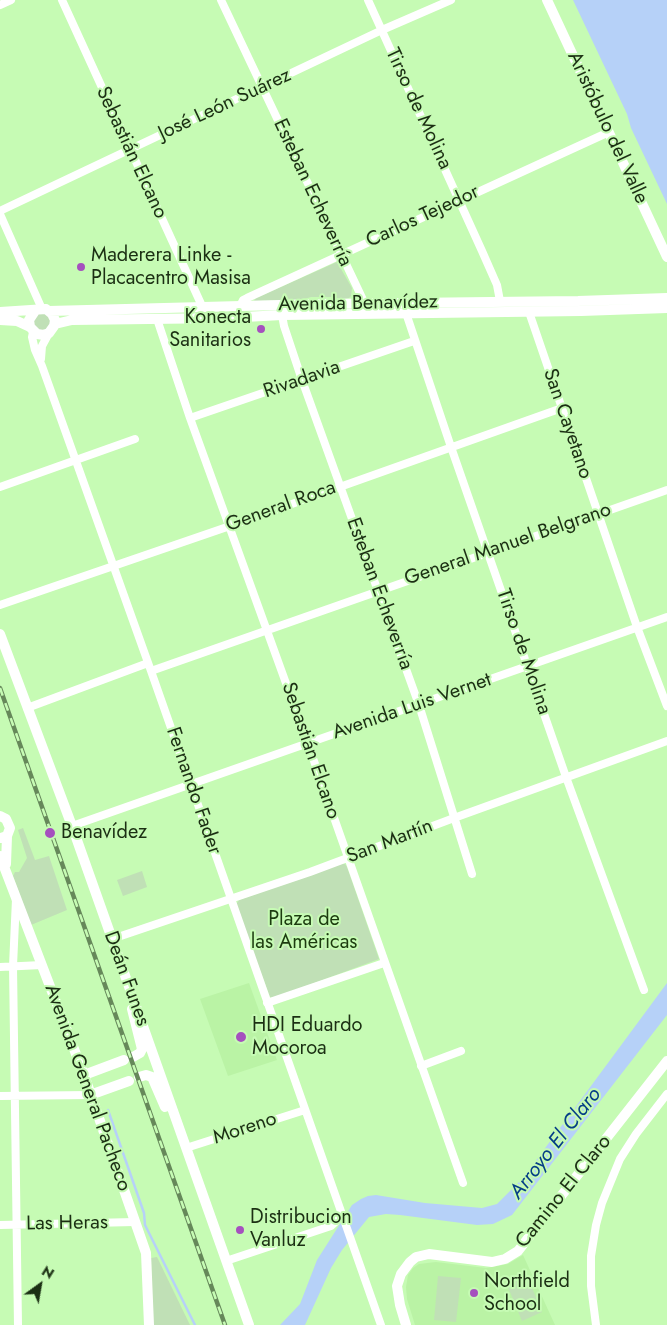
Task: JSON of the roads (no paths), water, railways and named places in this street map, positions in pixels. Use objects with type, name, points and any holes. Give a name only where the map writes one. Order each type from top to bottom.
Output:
[{"type":"main road","name":"Aristóbulo del Valle","points":[[547,0],[667,257]]},
{"type":"main road","name":"Avenida Benavídez","points":[[0,312],[202,306],[667,298]]},
{"type":"main road","name":"Avenida Benavídez","points":[[52,328],[72,320],[667,308]]},
{"type":"main road","points":[[0,320],[13,320],[32,330],[40,334],[52,328],[54,317],[42,310],[29,320],[32,330]]},
{"type":"main road","name":"Deán Funes","points":[[0,634],[72,826],[249,1325]]},
{"type":"main road","points":[[0,816],[6,819],[10,825],[10,831],[3,837],[7,872]]},
{"type":"main road","name":"Avenida General Pacheco","points":[[0,856],[84,1075],[135,1222],[147,1262],[149,1325]]},
{"type":"main road","points":[[84,1075],[140,1054],[142,1048],[130,1003],[133,997]]},
{"type":"main road","name":"Camino El Claro","points":[[406,1325],[397,1286],[401,1274],[410,1262],[416,1257],[429,1254],[492,1262],[505,1259],[518,1251],[667,1061]]},
{"type":"main road","points":[[90,1095],[146,1075],[152,1077],[180,1142],[186,1148]]},
{"type":"street","points":[[0,5],[11,0]]},
{"type":"street","name":"Sebastián Elcano","points":[[62,0],[202,306]]},
{"type":"street","name":"Esteban Echeverría","points":[[221,0],[365,304]]},
{"type":"street","name":"Tirso de Molina","points":[[368,0],[460,199],[497,285],[500,301]]},
{"type":"street","name":"José León Suárez","points":[[0,212],[382,30],[451,0]]},
{"type":"street","name":"Carlos Tejedor","points":[[240,306],[243,300],[247,298],[609,132]]},
{"type":"street","points":[[0,212],[42,310]]},
{"type":"street","name":"San Cayetano","points":[[529,312],[667,706]]},
{"type":"street","name":"Tirso de Molina","points":[[406,313],[414,341],[566,777],[644,990]]},
{"type":"street","name":"Esteban Echeverría","points":[[282,315],[302,380],[418,705],[472,874]]},
{"type":"street","name":"Sebastián Elcano","points":[[157,319],[190,418],[308,744],[463,1183]]},
{"type":"street","name":"Fernando Fader","points":[[42,366],[42,346],[52,328]]},
{"type":"street","name":"Fernando Fader","points":[[32,330],[32,343],[76,459],[381,1325]]},
{"type":"street","name":"Rivadavia","points":[[190,418],[414,341]]},
{"type":"street","name":"General Roca","points":[[0,606],[562,408]]},
{"type":"street","points":[[0,487],[135,439]]},
{"type":"street","name":"General Manuel Belgrano","points":[[27,708],[149,667],[266,631],[667,490]]},
{"type":"street","name":"Avenida Luis Vernet","points":[[72,826],[667,617]]},
{"type":"street","name":"San Martín","points":[[112,939],[231,900],[667,741]]},
{"type":"street","points":[[16,897],[14,907],[13,966],[18,1325]]},
{"type":"street","points":[[267,1003],[384,963]]},
{"type":"street","points":[[0,967],[42,965]]},
{"type":"street","points":[[421,1066],[461,1051]]},
{"type":"street","points":[[596,1325],[591,1286],[592,1256],[596,1225],[602,1203],[620,1159],[636,1134],[667,1094]]},
{"type":"street","points":[[0,1096],[90,1095]]},
{"type":"street","name":"Moreno","points":[[186,1148],[305,1110]]},
{"type":"street","points":[[226,1261],[331,1226],[342,1216]]},
{"type":"street","name":"Las Heras","points":[[0,1225],[135,1222]]},
{"type":"water","points":[[573,0],[667,0],[667,204],[631,128],[627,114]]},
{"type":"water","name":"Arroyo El Claro","points":[[667,983],[667,1015],[512,1215],[493,1224],[477,1225],[400,1215],[386,1214],[369,1217],[342,1250],[331,1268],[305,1325],[280,1325],[300,1304],[317,1260],[352,1205],[361,1199],[376,1195],[425,1203],[482,1208],[497,1204],[523,1178]]},
{"type":"waterway","points":[[108,1110],[144,1213],[145,1225],[195,1325]]},
{"type":"railway","points":[[0,688],[225,1325]]},
{"type":"place","name":"Maderera Linke - Placacentro Masisa","points":[[81,267]]},
{"type":"place","name":"Konecta Sanitarios","points":[[261,329]]},
{"type":"place","name":"Benavídez","points":[[50,833]]},
{"type":"place","name":"HDI Eduardo Mocoroa","points":[[241,1037]]},
{"type":"place","name":"Distribucion Vanluz","points":[[240,1230]]},
{"type":"place","name":"Northfield School","points":[[474,1293]]},
{"type":"park label","name":"Plaza de las Américas","points":[[304,932]]}]
